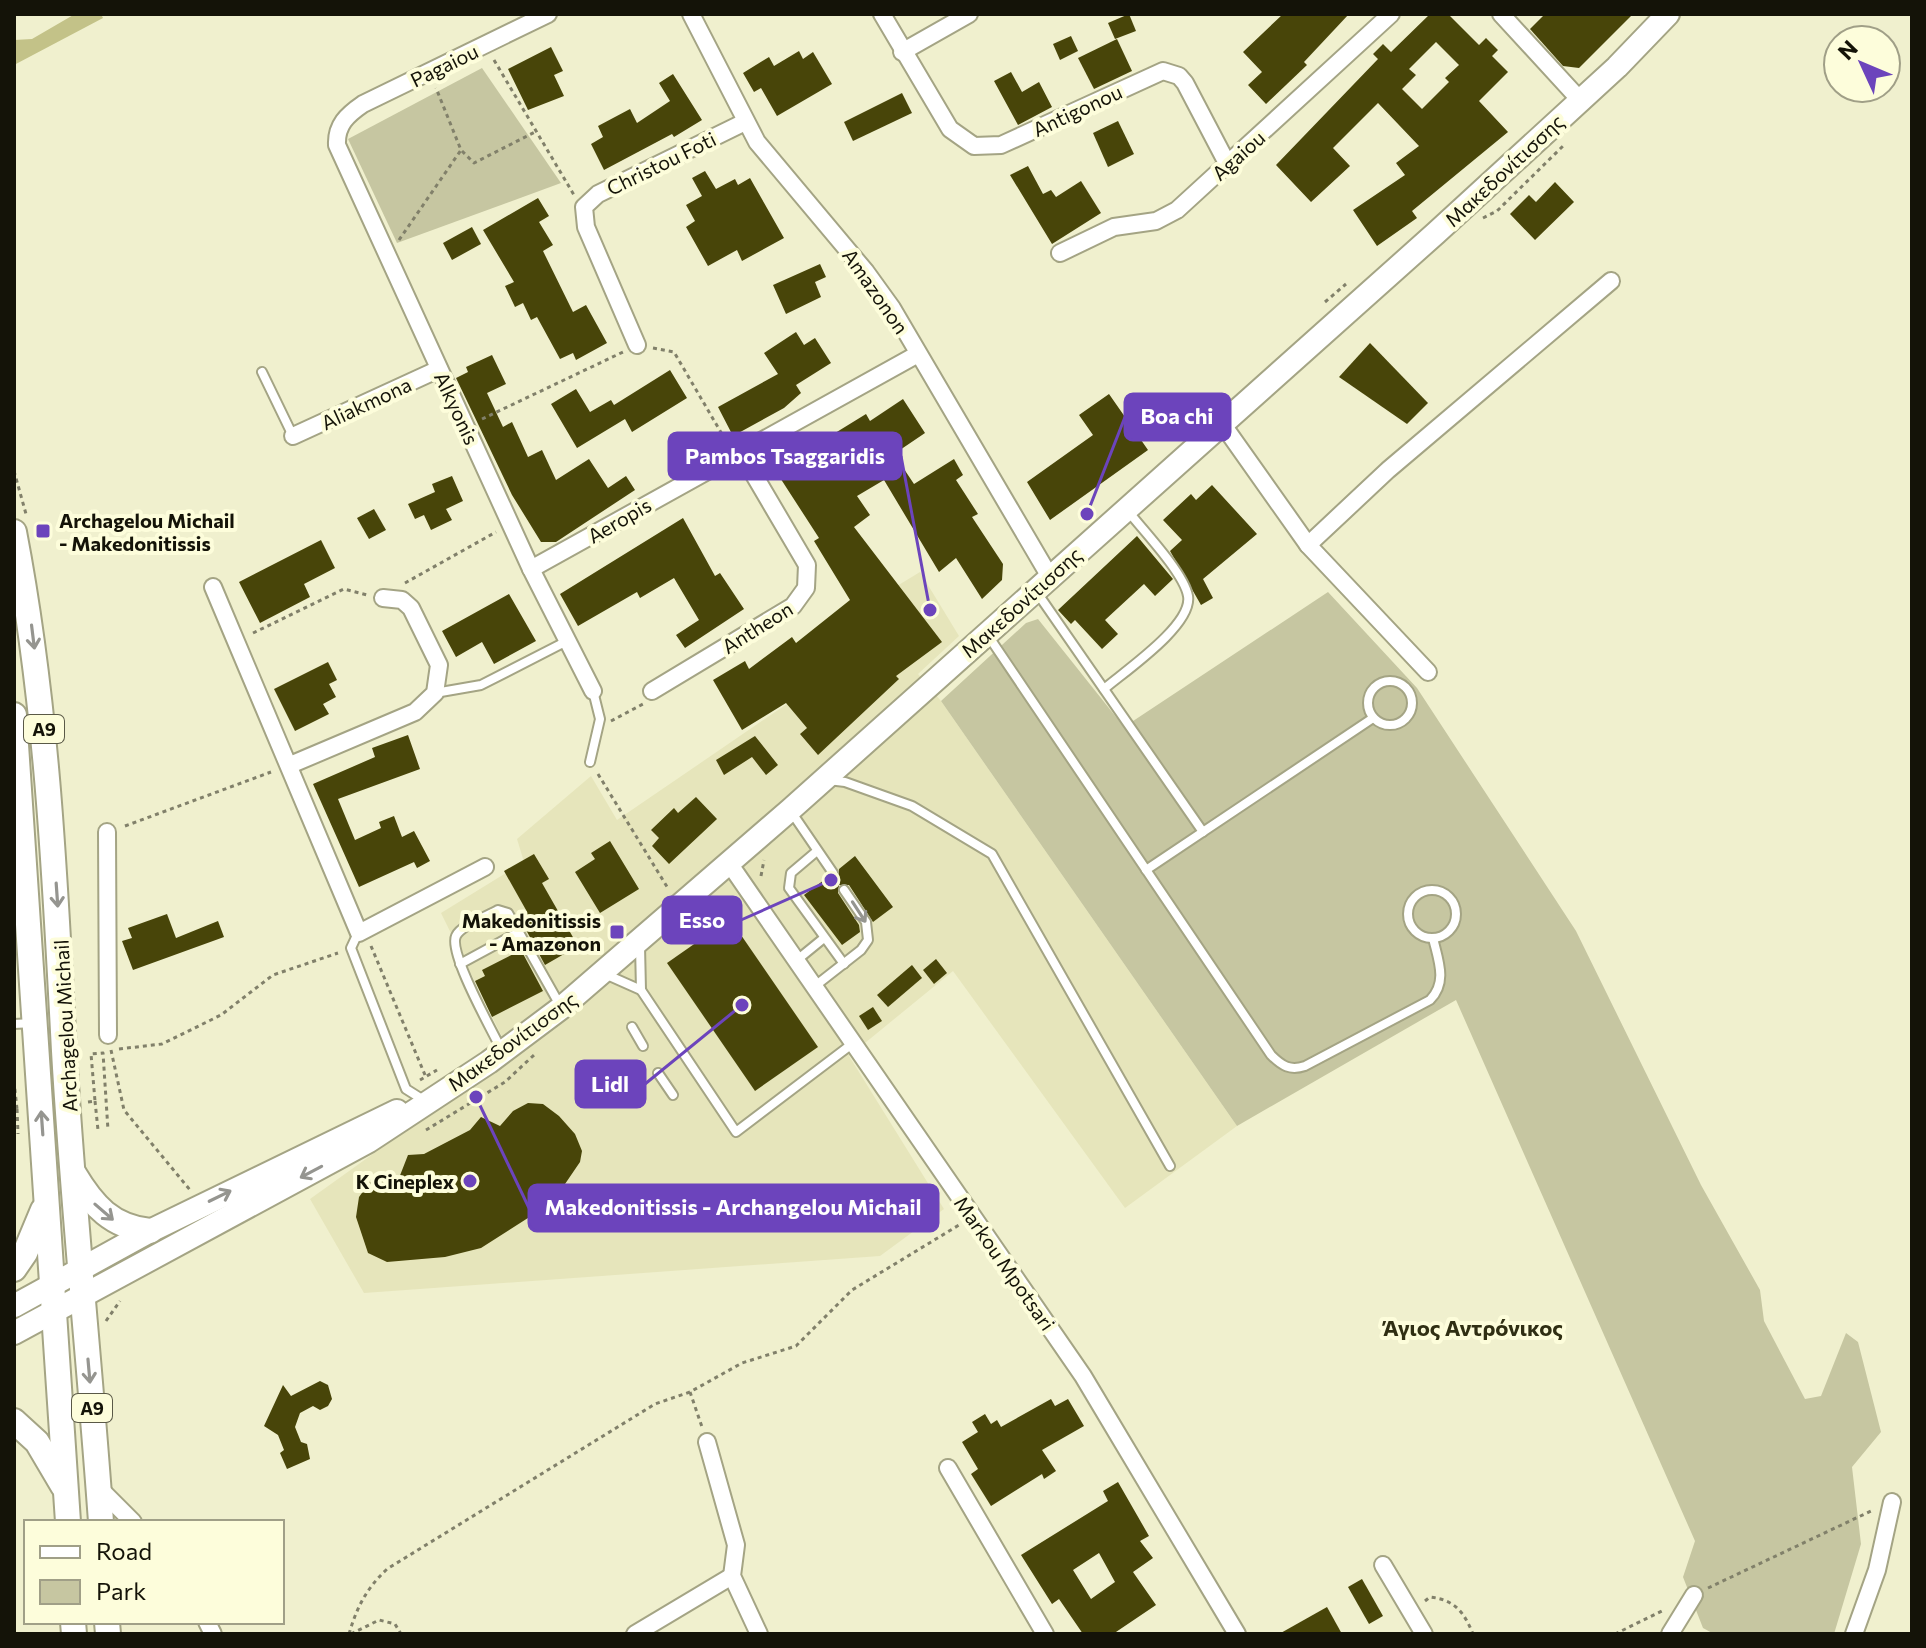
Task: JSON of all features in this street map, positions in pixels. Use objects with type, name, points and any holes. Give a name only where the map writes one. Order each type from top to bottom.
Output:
[{"type":"main road","name":"Μακεδονίτισσης","points":[[81,1281],[369,1141],[561,1008],[790,810],[1436,233],[1668,14]]},
{"type":"main road","name":"Archagelou Michail","points":[[14,532],[29,610],[45,735],[62,957],[73,1172],[101,1520]]},
{"type":"main road","name":"Archagelou Michail","points":[[14,715],[25,1023],[47,1201],[68,1520]]},
{"type":"main road","name":"Μακεδονίτισσης","points":[[81,1281],[150,1231],[386,1114],[425,1101]]},
{"type":"main road","points":[[73,1172],[90,1199],[108,1218],[126,1227],[150,1231]]},
{"type":"main road","points":[[14,1269],[30,1244],[47,1201]]},
{"type":"main road","points":[[14,1333],[54,1297],[81,1281]]},
{"type":"main road","points":[[14,1306],[54,1297]]},
{"type":"main road","points":[[14,1421],[37,1442],[66,1492]]},
{"type":"street","name":"Pagaiou","points":[[342,121],[363,104],[548,14]]},
{"type":"street","name":"Amazonon","points":[[691,14],[757,142],[866,272],[918,354],[1042,583]]},
{"type":"street","points":[[882,14],[902,52],[969,14]]},
{"type":"street","name":"Agaiou","points":[[1060,253],[1114,227],[1168,216],[1228,165],[1391,14]]},
{"type":"street","points":[[1501,14],[1580,100]]},
{"type":"street","name":"Antigonou","points":[[902,52],[950,129],[961,140],[987,147],[1001,145],[1148,76],[1168,72],[1185,83],[1228,165]]},
{"type":"street","name":"Alkyonis","points":[[342,121],[336,134],[337,145],[531,569],[593,691]]},
{"type":"street","name":"Christou Foti","points":[[637,345],[586,227],[584,207],[598,194],[745,122]]},
{"type":"street","points":[[1308,545],[1388,470],[1611,281]]},
{"type":"street","name":"Aeropis","points":[[531,569],[918,354]]},
{"type":"street","name":"Aliakmona","points":[[293,436],[439,369]]},
{"type":"street","points":[[1221,422],[1308,545],[1428,672]]},
{"type":"street","name":"Antheon","points":[[652,691],[793,606],[806,588],[807,565],[737,453]]},
{"type":"street","points":[[213,587],[359,933],[485,867]]},
{"type":"street","points":[[290,765],[415,712],[435,693],[439,665],[411,608],[402,600],[383,598]]},
{"type":"street","points":[[107,832],[109,1042]]},
{"type":"street","name":"Markou Mpotsari","points":[[729,863],[1083,1376],[1237,1634]]},
{"type":"street","points":[[707,1442],[736,1545],[732,1576],[759,1634]]},
{"type":"street","points":[[948,1468],[1045,1634]]},
{"type":"street","points":[[98,1487],[131,1520]]},
{"type":"street","points":[[1854,1634],[1877,1570],[1892,1502]]},
{"type":"street","points":[[1383,1565],[1424,1634]]},
{"type":"street","points":[[635,1634],[732,1576]]},
{"type":"street","points":[[1670,1634],[1694,1595]]},
{"type":"lane","points":[[262,372],[293,436]]},
{"type":"lane","points":[[1104,689],[1173,630],[1185,615],[1189,597],[1181,580],[1126,508]]},
{"type":"lane","points":[[1042,583],[1104,689],[1203,832]]},
{"type":"lane","points":[[986,634],[1271,1055],[1290,1069],[1305,1066],[1434,996],[1441,978],[1433,938]]},
{"type":"lane","points":[[435,693],[481,685],[568,641]]},
{"type":"lane","points":[[1392,681],[1407,688],[1412,705],[1405,720],[1389,726],[1373,718],[1368,702],[1375,687],[1392,681]]},
{"type":"lane","points":[[590,762],[600,719],[600,706],[593,691]]},
{"type":"lane","points":[[1146,870],[1373,718]]},
{"type":"lane","points":[[823,779],[845,782],[912,806],[992,854],[1133,1096],[1170,1166]]},
{"type":"lane","points":[[790,810],[833,873]]},
{"type":"lane","points":[[817,851],[791,873],[788,883],[844,964]]},
{"type":"lane","points":[[815,986],[866,945],[869,935],[863,917],[844,890]]},
{"type":"lane","points":[[1427,891],[1447,896],[1455,908],[1451,928],[1433,938],[1419,935],[1408,917],[1411,903],[1427,891]]},
{"type":"lane","points":[[503,1051],[460,964],[456,936],[498,910],[508,913],[561,1008]]},
{"type":"lane","points":[[460,964],[519,932]]},
{"type":"lane","points":[[359,933],[351,948],[406,1089],[425,1101]]},
{"type":"lane","points":[[797,960],[824,938]]},
{"type":"lane","points":[[641,941],[641,990]]},
{"type":"lane","points":[[603,974],[641,990],[736,1132],[852,1044]]},
{"type":"lane","points":[[632,1027],[643,1046]]},
{"type":"lane","points":[[658,1073],[673,1095]]},
{"type":"path","points":[[485,45],[584,207]]},
{"type":"path","points":[[428,73],[461,150],[474,163],[537,131]]},
{"type":"path","points":[[390,261],[397,243],[461,150]]},
{"type":"path","points":[[465,427],[637,345],[674,352],[737,453]]},
{"type":"path","points":[[236,641],[344,589],[383,598],[420,573],[510,524]]},
{"type":"path","points":[[600,719],[613,721],[643,705],[652,691]]},
{"type":"path","points":[[590,762],[679,907]]},
{"type":"path","points":[[107,832],[290,765]]},
{"type":"path","points":[[109,1042],[129,1050],[162,1044],[221,1015],[273,975],[331,956],[348,946],[359,933],[369,942],[426,1076]]},
{"type":"path","points":[[109,1042],[124,1110],[202,1205]]},
{"type":"path","points":[[98,1130],[91,1054],[103,1053],[108,1130]]},
{"type":"path","points":[[84,1102],[95,1101]]},
{"type":"path","points":[[17,1109],[18,1134]]},
{"type":"path","points":[[350,1634],[357,1607],[387,1569],[655,1404],[690,1392],[742,1363],[796,1346],[852,1290],[973,1217]]},
{"type":"path","points":[[690,1392],[707,1442]]},
{"type":"path","points":[[1615,1634],[1892,1502]]},
{"type":"path","points":[[1411,1613],[1430,1597],[1448,1599],[1465,1614],[1473,1634]]},
{"type":"path","points":[[350,1634],[379,1620],[395,1624],[401,1634]]},
{"type":"shaded area","points":[[75,14],[101,14],[103,18],[14,65],[14,40],[32,39]]},
{"type":"shaded area","points":[[920,572],[959,636],[918,674],[941,701],[1237,1126],[1125,1208],[953,971],[849,1056],[944,1209],[880,1256],[364,1293],[310,1199],[511,1055],[441,913],[524,862],[517,839],[591,776],[617,820],[885,637],[864,606]]},
{"type":"green space","points":[[482,68],[561,183],[397,243],[348,139]]},
{"type":"green space","points":[[1328,592],[1417,688],[1576,931],[1701,1185],[1760,1290],[1764,1321],[1805,1399],[1821,1396],[1846,1333],[1858,1342],[1881,1432],[1852,1467],[1861,1544],[1834,1634],[1714,1634],[1703,1628],[1683,1577],[1695,1541],[1456,1000],[1237,1126],[941,701],[1026,623],[1038,619],[1124,727]]},
{"type":"building","points":[[1129,14],[1136,31],[1115,39],[1108,23]]},
{"type":"building","points":[[1283,14],[1349,14],[1304,62],[1307,65],[1266,104],[1248,85],[1262,72],[1243,52]]},
{"type":"building","points":[[1430,14],[1448,14],[1479,45],[1486,38],[1498,50],[1492,56],[1508,72],[1479,101],[1508,132],[1412,211],[1417,218],[1377,246],[1353,210],[1405,175],[1396,163],[1419,146],[1378,103],[1333,148],[1350,166],[1311,202],[1276,165],[1378,59],[1373,54],[1383,44],[1391,52]],"holes":[[[1436,42],[1459,65],[1445,78],[1449,82],[1422,109],[1402,89],[1416,75],[1409,69]]]},
{"type":"building","points":[[1545,14],[1633,14],[1579,68],[1563,66],[1530,29]]},
{"type":"building","points":[[1071,36],[1078,51],[1060,60],[1053,44]]},
{"type":"building","points":[[1117,39],[1132,71],[1094,89],[1078,58]]},
{"type":"building","points":[[551,47],[563,71],[554,75],[564,96],[528,110],[508,69]]},
{"type":"building","points":[[799,51],[803,59],[813,52],[832,84],[777,116],[761,88],[754,92],[743,73],[769,57],[774,66]]},
{"type":"building","points":[[1011,72],[1022,92],[1039,82],[1052,107],[1018,125],[994,81]]},
{"type":"building","points":[[673,74],[702,120],[674,137],[672,134],[604,170],[591,144],[603,137],[598,126],[630,109],[637,123],[670,101],[659,83]]},
{"type":"building","points":[[902,93],[912,113],[853,141],[844,122]]},
{"type":"building","points":[[1118,121],[1134,154],[1108,167],[1093,133]]},
{"type":"building","points":[[1028,166],[1043,194],[1051,190],[1056,197],[1081,181],[1101,213],[1052,244],[1010,175]]},
{"type":"building","points":[[705,171],[716,189],[735,179],[738,185],[750,178],[784,238],[742,261],[737,250],[708,266],[686,227],[695,221],[686,205],[702,196],[692,178]]},
{"type":"building","points":[[1555,182],[1574,202],[1535,240],[1510,214],[1529,195],[1536,202]]},
{"type":"building","points":[[538,198],[549,216],[539,222],[553,245],[543,251],[573,312],[586,305],[607,343],[576,360],[573,353],[560,359],[537,317],[531,320],[523,303],[515,307],[505,286],[514,282],[483,230]]},
{"type":"building","points":[[472,227],[481,244],[452,260],[443,243]]},
{"type":"building","points":[[820,264],[826,277],[815,282],[821,297],[786,314],[773,285]]},
{"type":"building","points":[[796,332],[804,345],[815,338],[831,363],[796,385],[801,393],[784,408],[733,436],[718,407],[778,374],[764,353]]},
{"type":"building","points":[[1370,343],[1428,403],[1407,424],[1339,377]]},
{"type":"building","points":[[492,355],[506,384],[487,393],[503,427],[512,422],[528,457],[542,450],[556,480],[589,459],[608,488],[626,476],[635,490],[556,542],[541,542],[512,495],[456,378],[468,372],[466,367]]},
{"type":"building","points":[[670,370],[687,398],[632,432],[625,419],[577,448],[551,404],[576,389],[590,412],[611,400],[614,405]]},
{"type":"building","points":[[1109,394],[1148,450],[1050,520],[1027,482],[1093,435],[1079,415]]},
{"type":"building","points":[[903,399],[925,433],[894,454],[914,484],[954,459],[963,475],[956,480],[978,514],[972,517],[1003,564],[1002,580],[982,599],[956,558],[939,572],[884,480],[857,496],[870,515],[854,527],[942,642],[896,676],[899,679],[818,755],[800,734],[807,728],[786,703],[742,730],[713,680],[745,661],[749,669],[792,637],[796,643],[850,600],[814,541],[819,538],[775,470],[866,414],[870,421]]},
{"type":"building","points":[[452,476],[463,501],[446,509],[452,520],[431,530],[424,515],[415,519],[408,504],[435,492],[432,484]]},
{"type":"building","points":[[1212,485],[1257,534],[1203,579],[1213,598],[1201,605],[1170,551],[1182,540],[1163,520],[1191,494],[1196,500]]},
{"type":"building","points":[[374,509],[386,530],[369,539],[357,518]]},
{"type":"building","points":[[683,518],[715,576],[720,573],[744,609],[685,648],[676,635],[699,620],[674,578],[640,598],[637,592],[578,626],[560,594]]},
{"type":"building","points":[[1137,536],[1173,579],[1155,596],[1144,584],[1105,620],[1118,634],[1102,649],[1075,620],[1071,624],[1058,610]]},
{"type":"building","points":[[321,540],[335,568],[304,584],[310,597],[260,623],[239,582]]},
{"type":"building","points":[[509,594],[536,641],[494,664],[482,642],[456,657],[442,631]]},
{"type":"building","points":[[328,662],[337,680],[329,684],[336,697],[323,704],[329,714],[295,731],[274,689]]},
{"type":"building","points":[[408,735],[420,769],[338,799],[355,840],[381,828],[379,822],[394,816],[402,837],[414,831],[430,861],[417,868],[414,862],[359,887],[313,784],[375,757],[372,748]]},
{"type":"building","points":[[755,736],[778,765],[766,775],[752,757],[724,775],[716,760]]},
{"type":"building","points":[[696,797],[717,819],[669,864],[652,846],[659,838],[651,830],[674,808],[678,813]]},
{"type":"building","points":[[610,841],[639,889],[600,913],[575,872],[595,859],[591,853]]},
{"type":"building","points":[[534,854],[549,879],[542,883],[578,946],[545,965],[518,915],[526,910],[504,871]]},
{"type":"building","points":[[855,856],[893,907],[873,922],[849,885],[839,885],[838,893],[859,925],[860,932],[842,945],[804,895],[828,877],[838,878],[839,869]]},
{"type":"building","points":[[167,914],[176,938],[218,921],[224,937],[133,970],[122,941],[132,938],[128,928]]},
{"type":"building","points":[[730,919],[818,1047],[755,1091],[667,963]]},
{"type":"building","points":[[521,950],[543,991],[492,1017],[475,981],[485,976],[482,970]]},
{"type":"building","points":[[936,959],[947,973],[934,984],[923,970]]},
{"type":"building","points":[[912,965],[922,978],[888,1007],[877,995]]},
{"type":"building","points":[[873,1007],[882,1021],[868,1030],[859,1016]]},
{"type":"building","name":"K Cineplex","points":[[528,1103],[543,1104],[559,1116],[575,1134],[582,1151],[580,1162],[565,1184],[542,1209],[481,1248],[445,1257],[387,1262],[368,1253],[356,1217],[359,1197],[370,1182],[388,1177],[399,1178],[408,1155],[424,1154],[470,1130],[481,1117],[500,1126],[513,1111]]},
{"type":"building","points":[[320,1381],[328,1385],[332,1399],[328,1406],[320,1410],[313,1406],[300,1413],[295,1427],[301,1442],[307,1444],[310,1459],[287,1469],[280,1453],[284,1450],[278,1435],[264,1426],[283,1385],[291,1396]]},
{"type":"building","points":[[1051,1399],[1055,1406],[1068,1399],[1084,1426],[1042,1450],[1056,1471],[1044,1479],[1042,1474],[991,1506],[971,1474],[978,1469],[962,1442],[978,1432],[972,1422],[985,1414],[991,1424],[997,1420],[1001,1427]]},
{"type":"building","points":[[1118,1482],[1149,1536],[1140,1541],[1153,1558],[1133,1572],[1156,1605],[1113,1634],[1083,1634],[1059,1599],[1052,1604],[1021,1555],[1108,1501],[1103,1491]],"holes":[[[1099,1553],[1115,1582],[1091,1599],[1073,1570]]]},
{"type":"building","points":[[1362,1579],[1383,1616],[1369,1624],[1348,1587]]},
{"type":"building","points":[[1327,1607],[1342,1634],[1279,1634]]},
{"type":"place","name":"Boa chi","points":[[1087,514]]},
{"type":"place","name":"Archagelou Michail - Makedonitissis","points":[[43,531]]},
{"type":"place","name":"Pambos Tsaggaridis","points":[[930,610]]},
{"type":"place","name":"Esso","points":[[831,880]]},
{"type":"place","name":"Makedonitissis - Amazonon","points":[[617,932]]},
{"type":"place","name":"Lidl","points":[[742,1005]]},
{"type":"place","name":"Makedonitissis - Archangelou Michail","points":[[476,1097]]},
{"type":"place","name":"K Cineplex","points":[[470,1181]]},
{"type":"district","name":"Άγιος Αντρόνικος","points":[[1473,1327]]}]
